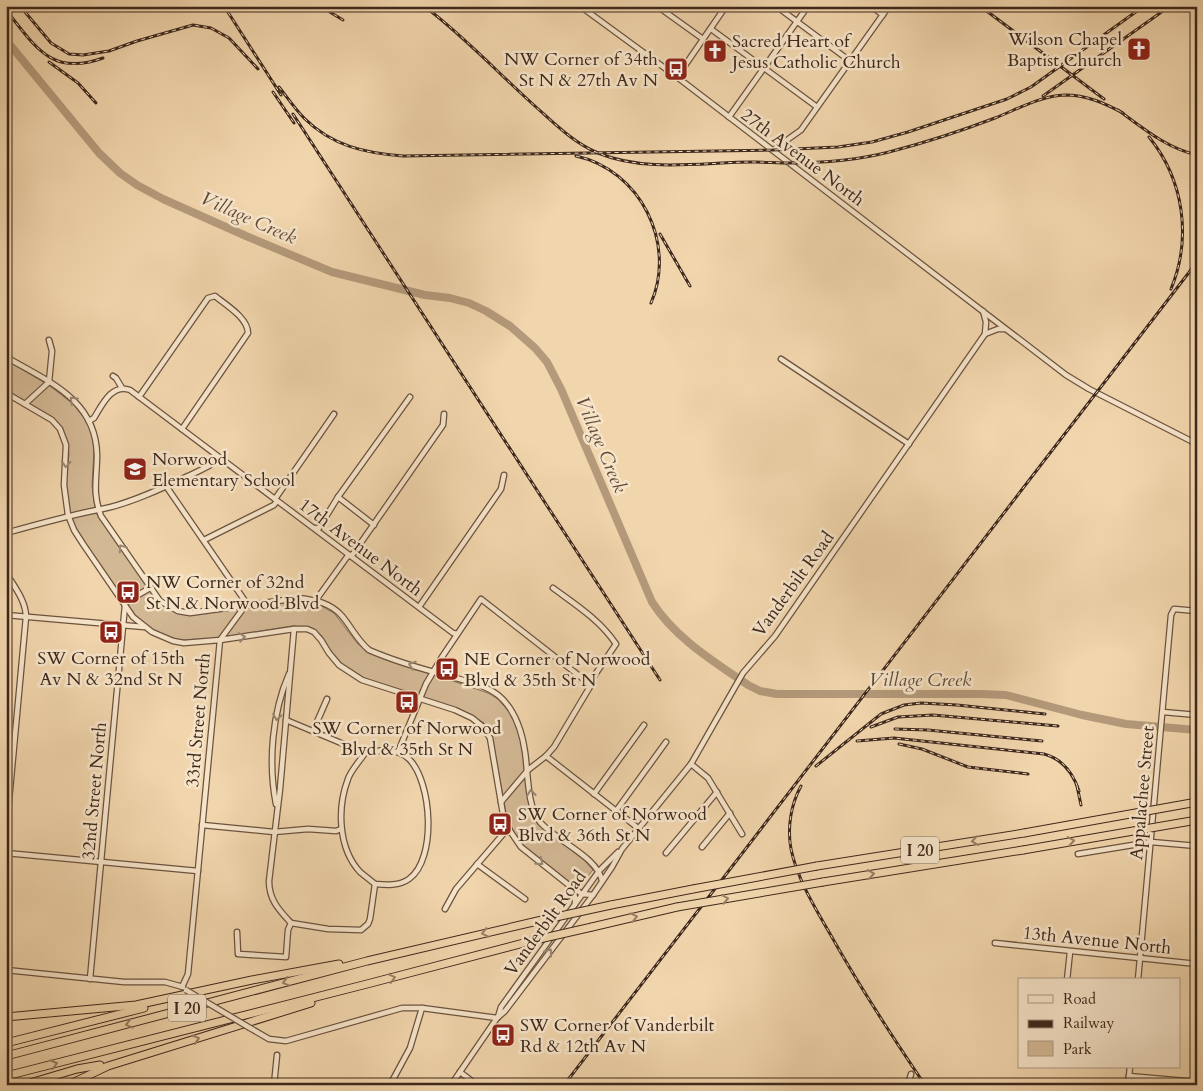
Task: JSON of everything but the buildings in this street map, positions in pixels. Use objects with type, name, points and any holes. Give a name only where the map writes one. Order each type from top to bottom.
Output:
[{"type":"highway","name":"I 20","points":[[6,1056],[367,961],[611,904],[817,866],[1024,833],[1197,802]]},
{"type":"highway","name":"I 20","points":[[6,1076],[535,940],[678,907],[1197,820]]},
{"type":"highway","points":[[6,1013],[10,1016],[136,1005],[243,982],[334,965],[367,961]]},
{"type":"highway","points":[[6,1043],[243,982]]},
{"type":"highway","points":[[68,1085],[95,1071],[121,1062],[256,1021],[367,984]]},
{"type":"highway","points":[[23,1085],[78,1069],[121,1062]]},
{"type":"street","name":"27th Avenue North","points":[[580,6],[677,77],[1008,330]]},
{"type":"street","points":[[657,6],[703,39]]},
{"type":"street","points":[[776,6],[850,61]]},
{"type":"street","points":[[729,117],[808,6]]},
{"type":"street","points":[[871,6],[883,15]]},
{"type":"street","points":[[773,150],[801,130],[889,6]]},
{"type":"street","points":[[677,77],[725,7]]},
{"type":"street","points":[[711,29],[817,107]]},
{"type":"street","points":[[139,397],[208,298],[215,296],[242,319],[248,328],[248,333],[182,429]]},
{"type":"street","points":[[983,311],[986,322],[985,334],[998,328],[1008,330],[1066,375],[1089,389],[1197,444]]},
{"type":"street","name":"Vanderbilt Road","points":[[451,1085],[497,1018],[505,1011],[593,894],[622,849],[691,764],[744,673],[775,636],[985,334]]},
{"type":"street","points":[[25,404],[50,382],[52,351],[49,340]]},
{"type":"street","points":[[6,357],[50,382],[75,400],[90,420],[96,446],[94,483],[97,505],[101,516],[160,601],[178,611],[190,613],[299,598],[316,600],[334,609],[342,616],[361,643],[369,650],[433,672],[486,687],[499,696],[512,711],[522,734],[531,799],[540,822],[591,863],[599,871],[602,881]]},
{"type":"street","points":[[781,358],[909,444]]},
{"type":"street","points":[[90,420],[94,418],[114,391],[122,388],[113,376]]},
{"type":"street","name":"17th Avenue North","points":[[122,388],[130,390],[453,633],[457,634]]},
{"type":"street","points":[[6,393],[52,420],[60,429],[66,445],[64,485],[68,515],[74,530],[124,604],[145,627],[164,638],[178,642],[193,643],[294,629],[308,629],[314,632],[340,665],[354,676],[372,684],[472,718],[483,727],[490,738],[503,814],[510,831],[521,847],[570,886],[582,894],[593,894]]},
{"type":"street","points":[[314,528],[319,528],[338,497],[410,397]]},
{"type":"street","points":[[204,540],[274,505],[334,414]]},
{"type":"street","points":[[316,600],[347,557],[353,554],[374,525],[442,425],[444,414]]},
{"type":"street","points":[[6,533],[134,499],[208,467],[221,458]]},
{"type":"street","points":[[419,607],[501,489],[504,475]]},
{"type":"street","points":[[166,486],[204,540],[244,601],[245,606]]},
{"type":"street","points":[[338,497],[374,525]]},
{"type":"street","points":[[6,573],[26,610],[6,833]]},
{"type":"street","points":[[124,604],[150,588]]},
{"type":"street","points":[[501,802],[528,770],[554,747],[591,685],[590,682],[616,644],[608,632],[592,617],[553,588]]},
{"type":"street","points":[[398,752],[419,699],[433,672],[481,599],[591,685]]},
{"type":"street","name":"32nd Street North","points":[[90,979],[124,604]]},
{"type":"street","name":"33rd Street North","points":[[184,988],[188,978],[220,640],[245,606]]},
{"type":"street","name":"Appalachee Street","points":[[1138,978],[1171,615],[1174,609],[1197,611]]},
{"type":"street","points":[[6,615],[145,627]]},
{"type":"street","points":[[294,629],[269,891],[276,907],[291,923],[328,929],[361,930],[370,920],[375,884]]},
{"type":"street","points":[[276,808],[272,771],[275,733],[280,698],[290,670]]},
{"type":"street","points":[[313,731],[327,699]]},
{"type":"street","points":[[1163,714],[1197,715]]},
{"type":"street","points":[[286,720],[366,753],[384,750],[398,752],[408,758],[415,766],[424,789],[428,824],[425,850],[419,868],[410,879],[398,884],[375,884],[360,872],[354,864],[341,829],[341,807],[348,778],[366,753]]},
{"type":"street","points":[[594,794],[644,725]]},
{"type":"street","points":[[616,811],[666,742]]},
{"type":"street","points":[[546,756],[638,828]]},
{"type":"street","points":[[691,764],[708,778],[742,834]]},
{"type":"street","points":[[666,853],[717,792]]},
{"type":"street","points":[[702,847],[730,813]]},
{"type":"street","points":[[202,825],[274,832],[308,829],[336,831],[341,829]]},
{"type":"street","points":[[446,910],[456,889],[504,833],[510,831]]},
{"type":"street","points":[[1078,854],[1151,842],[1197,846]]},
{"type":"street","name":"Vanderbilt Road","points":[[497,1018],[501,1007],[574,904],[599,871],[622,849]]},
{"type":"street","points":[[6,853],[198,871]]},
{"type":"street","points":[[591,863],[603,862],[612,857]]},
{"type":"street","points":[[477,864],[525,899]]},
{"type":"street","points":[[570,886],[575,896],[574,904]]},
{"type":"street","points":[[238,932],[238,954],[286,957],[288,930],[291,923]]},
{"type":"street","name":"13th Avenue North","points":[[995,943],[1197,964]]},
{"type":"street","points":[[1067,978],[1070,952]]},
{"type":"street","points":[[6,970],[124,982],[165,982],[184,988],[270,1038],[286,1041],[402,1008],[422,1008],[497,1018]]},
{"type":"street","points":[[390,1085],[410,1048],[422,1008]]},
{"type":"street","points":[[274,1085],[277,1055]]},
{"type":"street","points":[[1128,1085],[1130,1068]]},
{"type":"street","points":[[460,1072],[477,1085]]},
{"type":"street","points":[[908,1085],[911,1074]]},
{"type":"street","points":[[1129,1076],[1197,1082]]},
{"type":"green space","points":[[6,360],[50,386],[73,404],[87,422],[93,437],[92,486],[96,513],[160,604],[178,613],[299,600],[316,603],[334,613],[357,643],[368,652],[488,693],[498,699],[510,713],[520,734],[531,810],[537,823],[585,861],[593,870],[577,888],[523,845],[512,829],[506,813],[492,736],[484,723],[470,714],[361,678],[342,664],[322,636],[315,630],[305,627],[292,626],[218,638],[180,640],[155,632],[135,615],[77,531],[70,513],[66,483],[69,454],[67,441],[60,427],[53,418],[6,390]]},
{"type":"waterway","name":"Village Creek","points":[[6,40],[99,153],[120,173],[137,185],[163,199],[332,272],[425,295],[450,298],[469,303],[510,326],[535,348],[547,362],[561,389],[652,602],[661,615],[683,638],[708,658],[748,685],[760,691],[777,694],[1006,695],[1082,715],[1126,724],[1197,730]]},
{"type":"railway","points":[[20,6],[51,43],[69,54],[83,55],[109,51],[193,25],[211,28],[229,38],[258,69]]},
{"type":"railway","points":[[224,6],[281,95]]},
{"type":"railway","points":[[320,6],[343,20]]},
{"type":"railway","points":[[424,6],[573,139],[598,153],[636,163],[655,165],[754,162],[801,163],[865,157],[916,145],[995,118],[1038,100],[1065,95],[1088,98],[1123,113]]},
{"type":"railway","points":[[980,6],[1104,99]]},
{"type":"railway","points":[[279,87],[304,118],[326,135],[338,142],[362,150],[389,155],[773,150],[838,147],[872,142],[908,132],[1007,99],[1031,87],[1144,6]]},
{"type":"railway","points":[[1043,96],[1170,6]]},
{"type":"railway","points":[[6,10],[36,46],[46,55],[57,61],[70,64],[85,63],[103,58]]},
{"type":"railway","points":[[49,62],[78,83],[96,103]]},
{"type":"railway","points":[[273,92],[294,123]]},
{"type":"railway","points":[[1118,110],[1175,148],[1197,155]]},
{"type":"railway","points":[[293,114],[660,680]]},
{"type":"railway","points":[[1149,137],[1161,154],[1170,172],[1181,210],[1181,250],[1178,270],[1171,289]]},
{"type":"railway","points":[[576,156],[599,164],[618,176],[635,193],[647,212],[656,234],[659,257],[658,280],[651,303]]},
{"type":"railway","points":[[660,234],[690,286]]},
{"type":"railway","points":[[564,1085],[1197,262]]},
{"type":"railway","points":[[816,766],[881,714],[904,705],[921,703],[957,705],[1045,714]]},
{"type":"railway","points":[[871,727],[898,717],[933,715],[1058,726]]},
{"type":"railway","points":[[895,729],[928,730],[1042,741]]},
{"type":"railway","points":[[857,741],[894,738],[1044,754],[1062,763],[1074,778],[1079,791]]},
{"type":"railway","points":[[899,744],[922,749],[968,767],[1028,774]]},
{"type":"railway","points":[[801,786],[792,808],[789,833],[791,849],[802,881],[851,971],[925,1085]]},
{"type":"railway","points":[[1077,786],[1081,805]]},
{"type":"place","name":"Wilson Chapel Baptist Church","points":[[1139,49]]},
{"type":"place","name":"Sacred Heart of Jesus Catholic Church","points":[[715,51]]},
{"type":"place","name":"NW Corner of 34th St N & 27th Av N","points":[[676,69]]},
{"type":"place","name":"Norwood Elementary School","points":[[135,469]]},
{"type":"place","name":"NW Corner of 32nd St N & Norwood Blvd","points":[[128,592]]},
{"type":"place","name":"SW Corner of 15th Av N & 32nd St N","points":[[111,632]]},
{"type":"place","name":"NE Corner of Norwood Blvd & 35th St N","points":[[447,669]]},
{"type":"place","name":"SW Corner of Norwood Blvd & 35th St N","points":[[407,702]]},
{"type":"place","name":"SW Corner of Norwood Blvd & 36th St N","points":[[500,824]]},
{"type":"place","name":"SW Corner of Vanderbilt Rd & 12th Av N","points":[[503,1035]]}]
